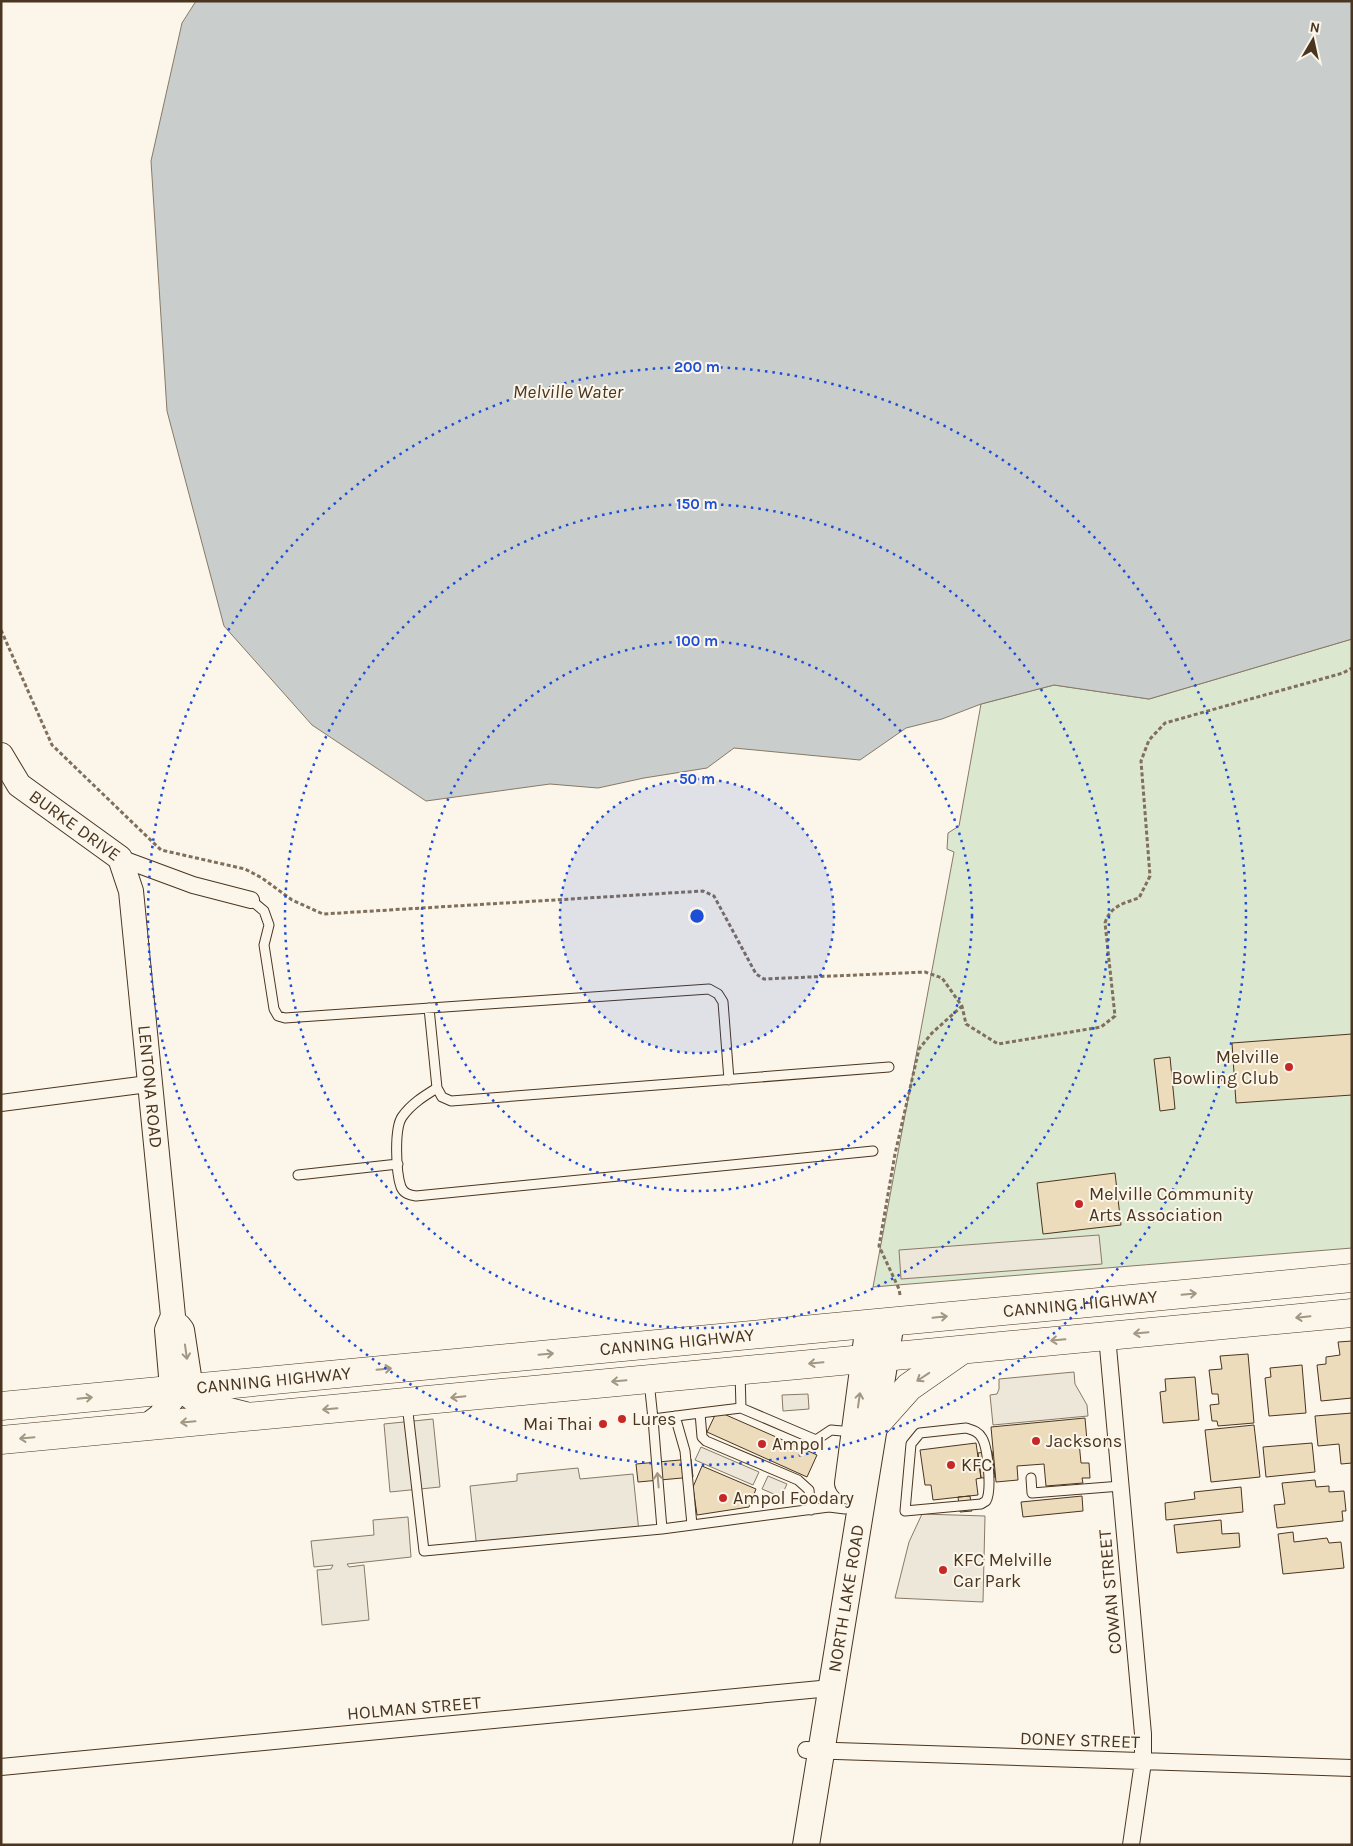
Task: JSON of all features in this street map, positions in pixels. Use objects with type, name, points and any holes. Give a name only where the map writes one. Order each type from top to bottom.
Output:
[{"type":"highway","name":"CANNING HIGHWAY","points":[[1,1406],[1352,1278]]},
{"type":"highway","name":"CANNING HIGHWAY","points":[[1,1440],[1352,1313]]},
{"type":"highway","points":[[865,1428],[909,1387],[963,1350]]},
{"type":"main road","name":"NORTH LAKE ROAD","points":[[792,1845],[814,1750],[880,1323]]},
{"type":"main road","name":"NORTH LAKE ROAD","points":[[824,1689],[845,1509],[865,1428]]},
{"type":"main road","name":"NORTH LAKE ROAD","points":[[806,1845],[814,1750]]},
{"type":"street","name":"BURKE DRIVE","points":[[1,755],[19,785],[120,858],[193,886],[251,900]]},
{"type":"street","name":"LENTONA ROAD","points":[[120,858],[131,891],[148,1084],[173,1316],[182,1330],[189,1376],[160,1416],[147,1426]]},
{"type":"street","points":[[1,1103],[148,1084]]},
{"type":"street","name":"COWAN STREET","points":[[1107,1336],[1143,1734],[1143,1762],[1131,1845]]},
{"type":"street","points":[[179,1388],[197,1402],[254,1416]]},
{"type":"street","name":"HOLMAN STREET","points":[[1,1767],[824,1689]]},
{"type":"street","name":"DONEY STREET","points":[[814,1750],[1352,1768]]},
{"type":"lane","points":[[251,900],[264,911],[268,925],[264,944],[274,1009],[278,1016],[285,1018],[709,989],[718,994],[723,1002],[729,1080]]},
{"type":"lane","points":[[429,1008],[437,1088],[442,1097],[451,1101],[889,1067]]},
{"type":"lane","points":[[437,1088],[416,1101],[401,1119],[396,1138],[401,1186],[406,1194],[416,1196],[873,1151]]},
{"type":"lane","points":[[298,1175],[398,1164]]},
{"type":"lane","points":[[740,1370],[741,1408]]},
{"type":"lane","points":[[649,1379],[654,1419],[662,1528]]},
{"type":"lane","points":[[407,1402],[424,1552],[692,1525],[829,1507],[845,1509]]},
{"type":"lane","points":[[654,1419],[741,1408],[816,1440],[831,1430],[865,1428]]},
{"type":"lane","points":[[700,1413],[702,1437],[706,1441],[798,1480],[809,1490],[811,1510]]},
{"type":"lane","points":[[675,1416],[685,1451],[692,1525]]},
{"type":"lane","points":[[966,1428],[975,1430],[982,1436],[990,1489],[986,1501],[981,1504],[905,1511],[911,1444],[915,1437],[920,1433],[966,1428]]},
{"type":"lane","points":[[1031,1478],[1032,1493],[1121,1486]]},
{"type":"path","points":[[1,630],[52,745],[162,850],[245,869],[262,878],[292,900],[323,914],[704,891],[714,896],[756,974],[764,979],[925,972],[942,978],[962,1006],[966,1024],[998,1044],[1101,1027],[1115,1016],[1105,923],[1108,912],[1121,904],[1139,898],[1150,876],[1141,761],[1149,740],[1165,723],[1343,673],[1352,668]]},
{"type":"path","points":[[900,1296],[897,1284],[879,1246],[895,1154],[919,1049],[932,1033],[962,1006]]},
{"type":"green space","points":[[1352,639],[1352,1248],[873,1287],[954,852],[947,849],[948,833],[959,826],[981,704],[1054,685],[1149,699]]},
{"type":"shaded area","points":[[1099,1235],[1102,1264],[901,1279],[899,1250]]},
{"type":"shaded area","points":[[1074,1372],[1075,1384],[1087,1405],[1088,1416],[993,1425],[990,1395],[997,1394],[999,1379]]},
{"type":"shaded area","points":[[808,1394],[809,1409],[783,1411],[782,1395]]},
{"type":"shaded area","points":[[433,1419],[440,1487],[390,1492],[384,1424]]},
{"type":"shaded area","points":[[701,1447],[759,1472],[753,1485],[695,1460]]},
{"type":"shaded area","points":[[578,1468],[580,1479],[633,1474],[639,1532],[477,1549],[470,1486],[517,1481],[517,1474]]},
{"type":"shaded area","points":[[768,1476],[787,1484],[781,1497],[762,1489]]},
{"type":"shaded area","name":"KFC Melville Car Park","points":[[922,1514],[985,1516],[983,1602],[895,1598],[909,1542]]},
{"type":"shaded area","points":[[408,1517],[411,1557],[347,1564],[349,1567],[364,1565],[369,1620],[322,1625],[317,1570],[331,1569],[333,1565],[314,1567],[311,1541],[374,1535],[373,1520]]},
{"type":"water","name":"Melville Water","points":[[196,1],[1352,1],[1352,639],[1149,699],[1054,685],[981,704],[942,719],[906,728],[860,760],[734,748],[707,768],[644,778],[598,788],[550,784],[426,801],[312,725],[224,626],[167,411],[151,161],[182,23]]},
{"type":"building","points":[[1352,1034],[1352,1095],[1236,1103],[1232,1043]]},
{"type":"building","points":[[1170,1057],[1175,1109],[1160,1111],[1154,1059]]},
{"type":"building","name":"Melville Community Arts Association","points":[[1115,1173],[1121,1225],[1043,1234],[1037,1183]]},
{"type":"building","points":[[1352,1341],[1352,1398],[1321,1401],[1317,1365],[1326,1364],[1326,1357],[1340,1355],[1338,1342]]},
{"type":"building","points":[[1248,1354],[1254,1423],[1218,1426],[1217,1421],[1212,1421],[1210,1405],[1219,1404],[1218,1394],[1212,1394],[1209,1370],[1222,1369],[1220,1356]]},
{"type":"building","points":[[1302,1365],[1306,1413],[1269,1416],[1265,1378],[1271,1377],[1270,1368]]},
{"type":"building","points":[[1195,1377],[1199,1420],[1163,1423],[1160,1392],[1166,1391],[1165,1379]]},
{"type":"building","name":"Ampol","points":[[717,1411],[817,1455],[807,1477],[707,1432]]},
{"type":"building","points":[[1352,1413],[1352,1463],[1341,1464],[1339,1444],[1318,1446],[1315,1416]]},
{"type":"building","points":[[1085,1418],[1087,1441],[1079,1442],[1081,1463],[1089,1463],[1090,1478],[1082,1478],[1083,1483],[1046,1486],[1044,1464],[1017,1466],[1018,1480],[996,1482],[991,1427]]},
{"type":"building","points":[[1254,1425],[1260,1477],[1211,1482],[1205,1430]]},
{"type":"building","name":"KFC","points":[[976,1443],[981,1478],[976,1479],[978,1495],[933,1500],[931,1485],[925,1485],[920,1450]]},
{"type":"building","points":[[1312,1443],[1315,1472],[1266,1477],[1263,1447]]},
{"type":"building","points":[[992,1451],[995,1477],[981,1478],[978,1453]]},
{"type":"building","points":[[691,1459],[693,1477],[638,1482],[636,1464]]},
{"type":"building","name":"Ampol Foodary","points":[[702,1466],[756,1489],[749,1507],[697,1515],[693,1487]]},
{"type":"building","points":[[1315,1480],[1316,1487],[1329,1486],[1329,1492],[1344,1491],[1346,1511],[1342,1511],[1343,1521],[1277,1528],[1274,1505],[1285,1504],[1282,1483]]},
{"type":"building","points":[[1241,1487],[1243,1512],[1166,1520],[1165,1503],[1195,1499],[1194,1492]]},
{"type":"building","points":[[970,1496],[972,1511],[960,1512],[958,1497]]},
{"type":"building","points":[[1082,1496],[1083,1511],[1023,1517],[1021,1502]]},
{"type":"building","points":[[1221,1520],[1222,1534],[1239,1533],[1240,1547],[1177,1553],[1174,1525]]},
{"type":"building","points":[[1293,1532],[1294,1542],[1327,1538],[1329,1543],[1341,1542],[1344,1568],[1283,1574],[1278,1534]]},
{"type":"place","name":"Melville Bowling Club","points":[[1289,1067]]},
{"type":"place","name":"Melville Community Arts Association","points":[[1079,1204]]},
{"type":"place","name":"Lures","points":[[622,1419]]},
{"type":"place","name":"Mai Thai","points":[[603,1424]]},
{"type":"place","name":"Jacksons","points":[[1036,1441]]},
{"type":"place","name":"Ampol","points":[[762,1444]]},
{"type":"place","name":"KFC","points":[[951,1465]]},
{"type":"place","name":"Ampol Foodary","points":[[723,1498]]},
{"type":"place","name":"KFC Melville Car Park","points":[[943,1570]]}]
